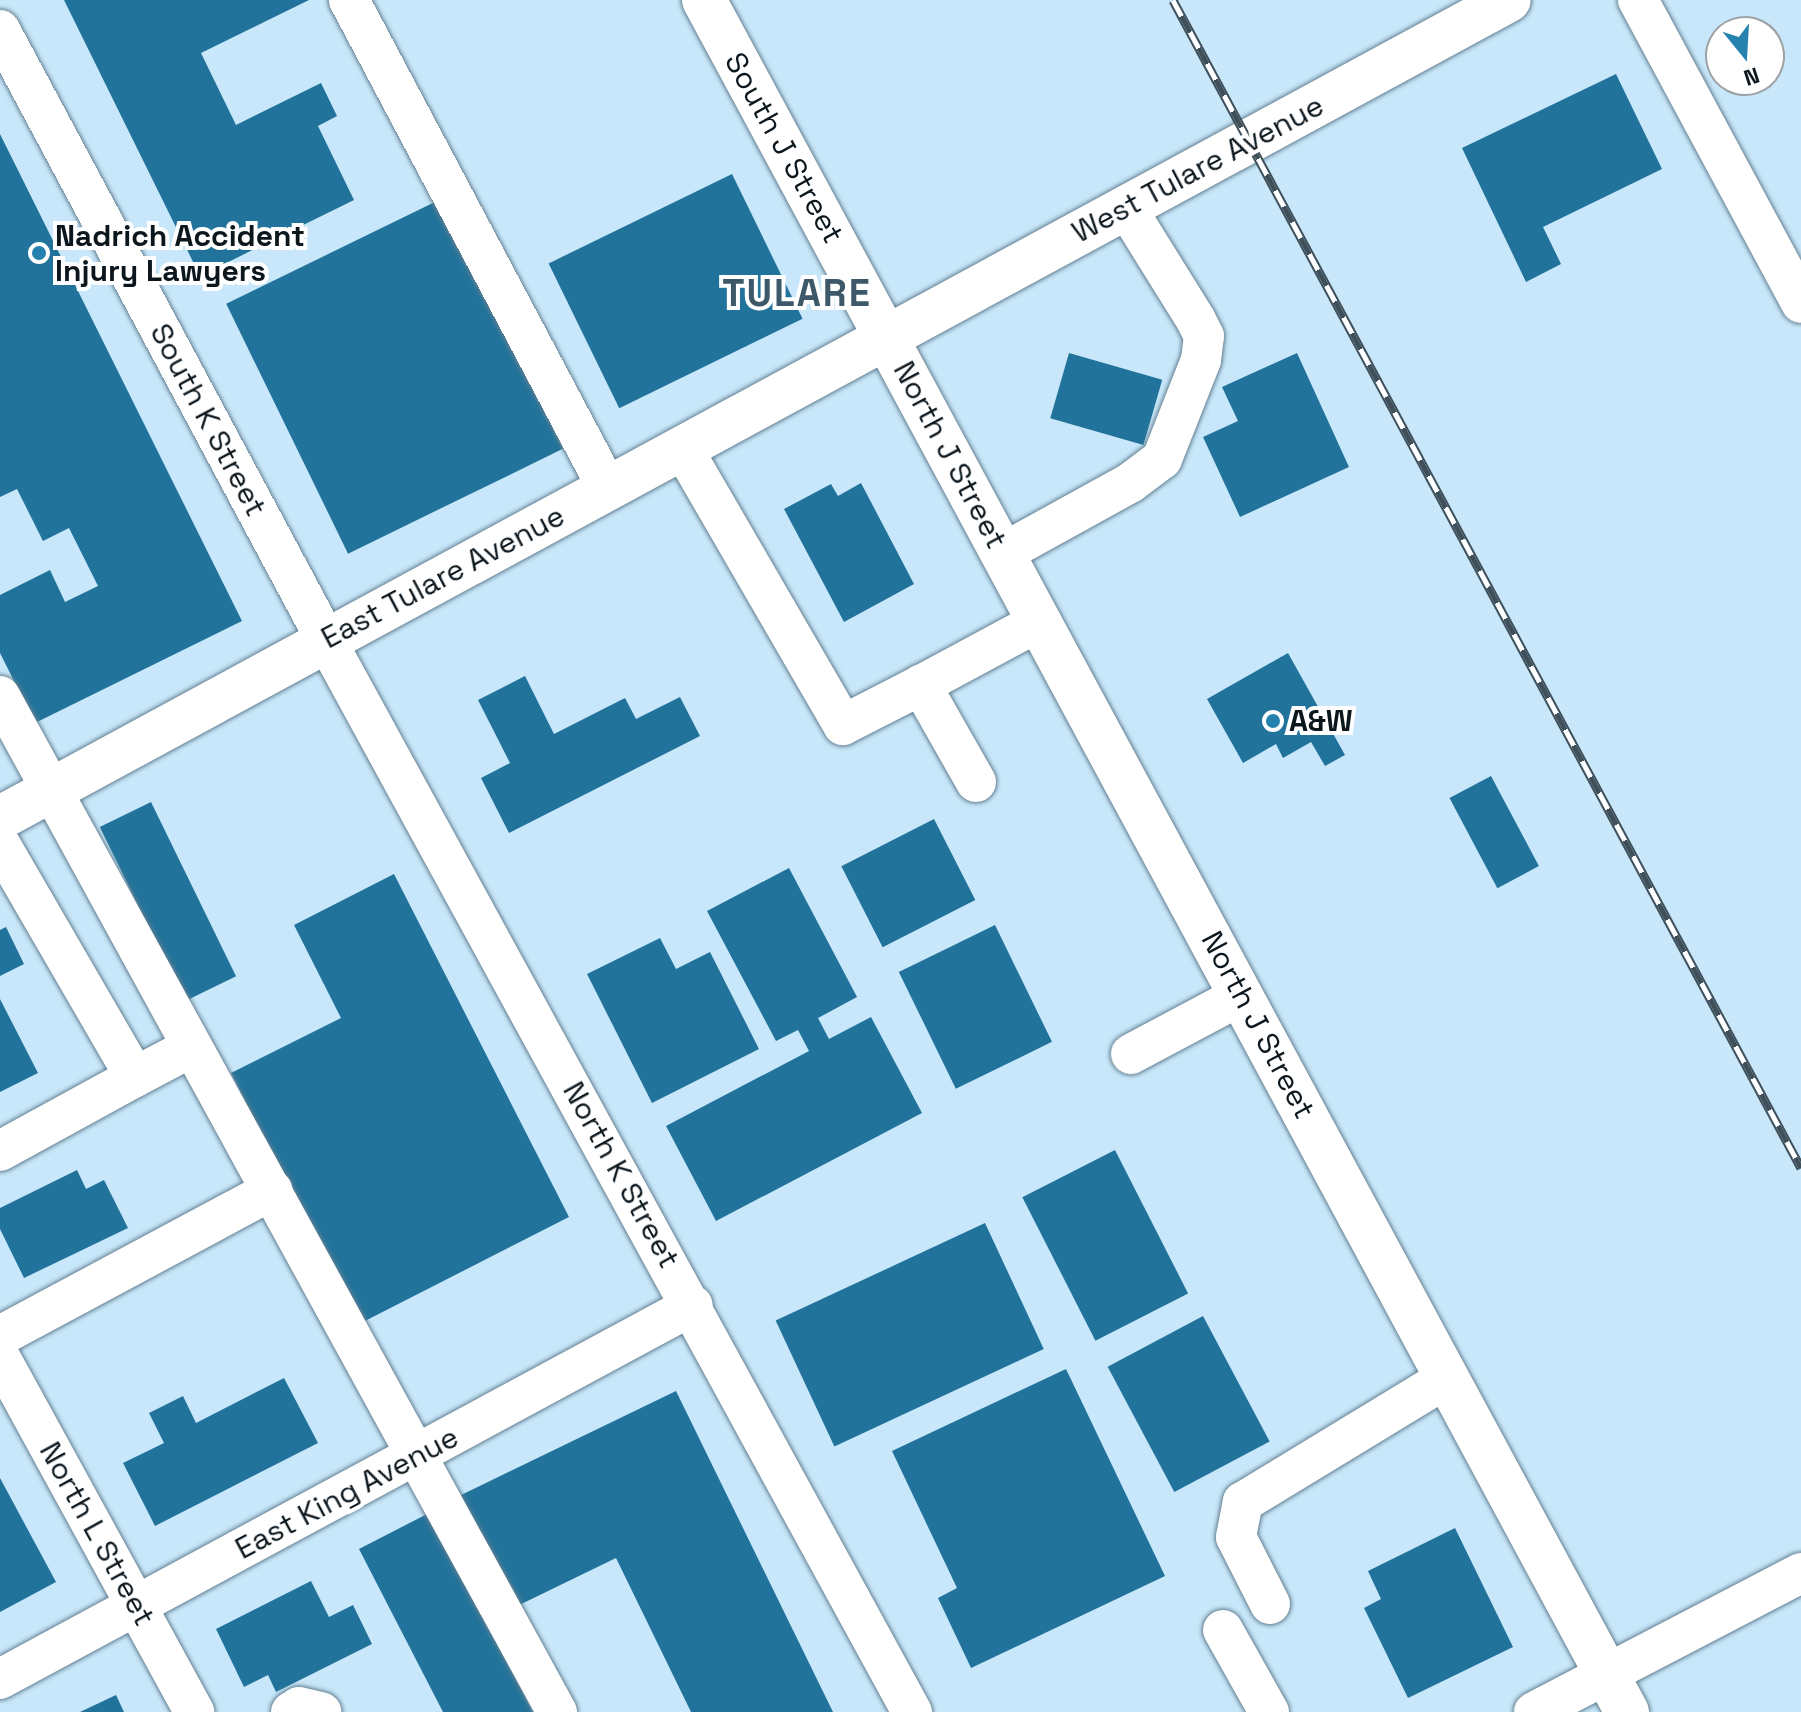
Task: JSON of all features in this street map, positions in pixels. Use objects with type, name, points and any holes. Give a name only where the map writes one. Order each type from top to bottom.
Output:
[{"type":"main road","name":"South J Street","points":[[704,0],[887,338]]},
{"type":"main road","name":"West Tulare Avenue","points":[[887,338],[1509,0]]},
{"type":"main road","name":"East Tulare Avenue","points":[[2,818],[887,338]]},
{"type":"main road","name":"North J Street","points":[[887,338],[1627,1712]]},
{"type":"street","points":[[349,0],[608,489]]},
{"type":"street","points":[[1638,0],[1801,303]]},
{"type":"street","name":"South K Street","points":[[0,30],[326,640]]},
{"type":"street","points":[[1003,553],[1130,483],[1162,459],[1201,360],[1204,336],[1125,206]]},
{"type":"street","points":[[683,449],[843,725],[1040,621]]},
{"type":"street","name":"North K Street","points":[[326,640],[693,1305],[912,1712]]},
{"type":"street","points":[[921,685],[976,782]]},
{"type":"street","points":[[0,696],[419,1454],[557,1712]]},
{"type":"street","points":[[2,818],[36,907],[135,1077]]},
{"type":"street","points":[[1131,1054],[1242,995]]},
{"type":"street","points":[[0,1151],[192,1047]]},
{"type":"street","points":[[0,1336],[272,1190]]},
{"type":"street","name":"East King Avenue","points":[[0,1679],[693,1305]]},
{"type":"street","name":"North L Street","points":[[0,1357],[194,1712]]},
{"type":"street","points":[[1270,1604],[1236,1537],[1243,1502],[1447,1378]]},
{"type":"street","points":[[1534,1712],[1801,1573]]},
{"type":"street","points":[[1223,1630],[1269,1712]]},
{"type":"street","points":[[291,1712],[299,1707],[321,1712]]},
{"type":"building","points":[[64,0],[309,0],[201,53],[236,125],[321,83],[337,116],[318,126],[354,200],[200,276]]},
{"type":"building","points":[[1616,74],[1662,169],[1543,227],[1561,264],[1526,282],[1462,148]]},
{"type":"building","points":[[0,134],[242,621],[35,723],[0,653],[0,595],[50,570],[65,602],[98,586],[69,528],[43,541],[17,489],[0,497]]},
{"type":"building","points":[[732,174],[803,319],[619,408],[549,263]]},
{"type":"building","points":[[441,199],[563,449],[348,554],[226,304]]},
{"type":"building","points":[[1069,353],[1162,380],[1143,445],[1050,418]]},
{"type":"building","points":[[1297,353],[1349,467],[1240,517],[1203,437],[1238,421],[1222,387]]},
{"type":"building","points":[[861,483],[914,584],[844,622],[784,509],[831,484],[838,496]]},
{"type":"building","name":"A&W","points":[[1288,653],[1345,755],[1325,766],[1311,742],[1283,758],[1276,744],[1243,763],[1207,699]]},
{"type":"building","points":[[525,676],[554,734],[625,698],[636,719],[680,697],[700,736],[509,833],[481,778],[510,763],[478,700]]},
{"type":"building","points":[[1491,776],[1539,866],[1497,888],[1450,798]]},
{"type":"building","points":[[151,802],[236,976],[185,1001],[100,827]]},
{"type":"building","points":[[934,819],[975,900],[883,947],[841,866]]},
{"type":"building","points":[[789,868],[857,997],[818,1018],[829,1039],[871,1017],[922,1113],[716,1221],[666,1126],[809,1051],[798,1030],[776,1041],[707,911]]},
{"type":"building","points":[[394,874],[569,1217],[359,1324],[231,1073],[341,1018],[294,925]]},
{"type":"building","points":[[995,925],[1052,1042],[956,1089],[899,972]]},
{"type":"building","points":[[6,927],[24,964],[0,976],[0,930]]},
{"type":"building","points":[[660,938],[676,969],[710,952],[759,1049],[652,1103],[587,974]]},
{"type":"building","points":[[0,999],[38,1073],[0,1092]]},
{"type":"building","points":[[1115,1150],[1188,1293],[1095,1341],[1022,1197]]},
{"type":"building","points":[[77,1170],[86,1189],[104,1180],[128,1228],[24,1278],[0,1229],[0,1208]]},
{"type":"building","points":[[985,1223],[1044,1349],[834,1447],[776,1321]]},
{"type":"building","points":[[1203,1316],[1270,1441],[1174,1492],[1108,1367]]},
{"type":"building","points":[[1066,1369],[1165,1576],[971,1668],[938,1598],[957,1588],[892,1451]]},
{"type":"building","points":[[284,1378],[318,1443],[155,1526],[123,1463],[164,1443],[149,1413],[183,1396],[196,1423]]},
{"type":"building","points":[[676,1391],[833,1712],[691,1712],[616,1558],[511,1609],[457,1497]]},
{"type":"building","points":[[0,1478],[56,1582],[0,1612]]},
{"type":"building","points":[[429,1513],[533,1712],[443,1712],[359,1549]]},
{"type":"building","points":[[1455,1528],[1513,1647],[1408,1698],[1364,1608],[1381,1599],[1368,1571]]},
{"type":"building","points":[[311,1581],[329,1617],[353,1605],[372,1644],[276,1692],[268,1675],[244,1687],[216,1629]]},
{"type":"building","points":[[116,1695],[124,1712],[80,1712]]},
{"type":"railway","points":[[1173,0],[1801,1168]]},
{"type":"place","name":"Nadrich Accident Injury Lawyers","points":[[39,253]]},
{"type":"place","name":"A&W","points":[[1273,721]]},
{"type":"district","name":"TULARE","points":[[797,294]]}]
